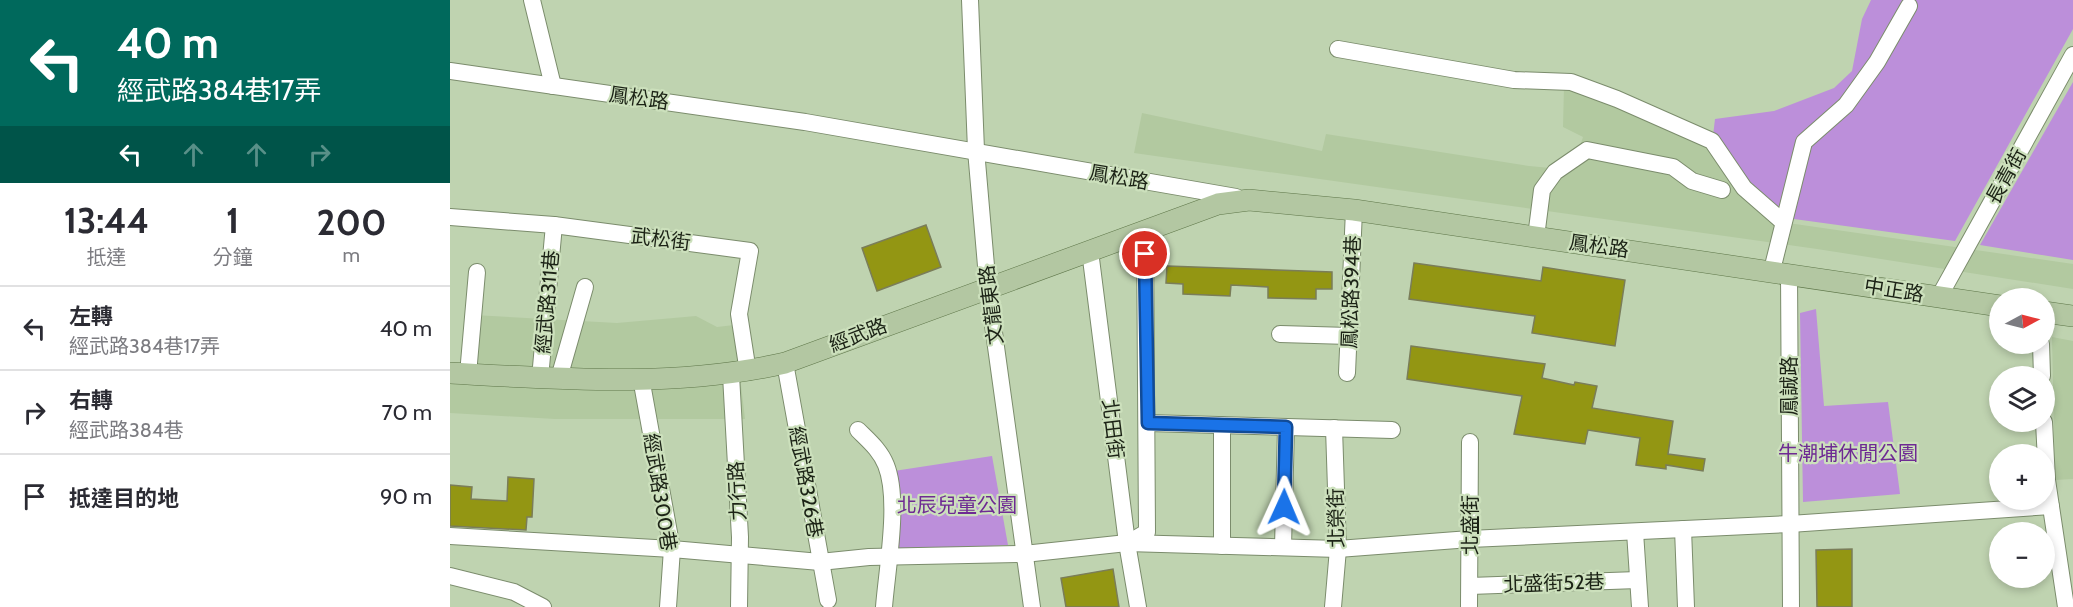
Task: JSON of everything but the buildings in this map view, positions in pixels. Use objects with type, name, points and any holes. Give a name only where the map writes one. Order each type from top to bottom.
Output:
[{"type":"main road","name":"鳳松路","points":[[1249,200],[1354,210],[1780,272]]},
{"type":"main road","name":"經武路","points":[[459,374],[550,378],[641,378],[740,373],[785,363],[1218,204],[1249,200]]},
{"type":"main road","name":"中正路","points":[[1780,272],[1989,304]]},
{"type":"main road","points":[[2055,314],[2073,316]]},
{"type":"street","points":[[532,0],[553,86]]},
{"type":"street","name":"文龍東路","points":[[970,0],[976,150],[988,289],[1032,607]]},
{"type":"street","name":"鳳誠路","points":[[1791,607],[1780,272],[1783,222],[1804,142],[1846,105],[1877,62],[1910,6]]},
{"type":"street","points":[[1338,49],[1514,80],[1571,82],[1617,99],[1712,141],[1744,188],[1783,222]]},
{"type":"street","name":"長青街","points":[[1939,297],[2073,55]]},
{"type":"street","name":"鳳松路","points":[[450,71],[754,114],[976,150],[1249,200]]},
{"type":"street","points":[[1536,237],[1542,190],[1555,172],[1587,150],[1673,168],[1692,181],[1722,190]]},
{"type":"street","name":"鳳松路394巷","points":[[1347,373],[1354,210]]},
{"type":"street","name":"武松街","points":[[450,217],[554,225],[750,251],[739,314],[740,373]]},
{"type":"street","name":"經武路311巷","points":[[550,378],[554,225]]},
{"type":"street","points":[[1127,543],[1147,532],[1145,231]]},
{"type":"street","name":"北田街","points":[[1090,251],[1127,543],[1138,607]]},
{"type":"street","points":[[459,374],[477,272]]},
{"type":"street","points":[[550,378],[585,287]]},
{"type":"street","points":[[1280,334],[1349,336]]},
{"type":"street","name":"經武路326巷","points":[[785,363],[828,600]]},
{"type":"street","name":"力行路","points":[[739,607],[740,373]]},
{"type":"street","name":"經武路300巷","points":[[641,378],[672,549],[669,607]]},
{"type":"street","points":[[1148,423],[1392,430]]},
{"type":"street","points":[[1222,425],[1222,546]]},
{"type":"street","points":[[1283,547],[1286,427]]},
{"type":"street","name":"北榮街","points":[[1333,607],[1338,549],[1334,428]]},
{"type":"street","points":[[858,430],[876,446],[886,464],[892,485],[884,607]]},
{"type":"street","name":"北盛街","points":[[1469,607],[1470,442]]},
{"type":"street","points":[[450,536],[672,549],[820,562],[888,556],[1024,554],[1127,543],[1338,549],[1470,539],[1790,525],[1996,510]]},
{"type":"street","points":[[2052,510],[2066,607]]},
{"type":"street","points":[[1683,529],[1686,607]]},
{"type":"street","points":[[1635,532],[1640,607]]},
{"type":"street","points":[[450,576],[514,592],[543,607]]},
{"type":"street","name":"北盛街52巷","points":[[1470,586],[1638,580]]},
{"type":"shaded area","points":[[1564,86],[1706,142],[1788,223],[2073,264],[2073,289],[1817,249],[1134,153],[1142,113],[1322,151],[1326,134],[1529,166],[1572,170],[1583,137],[1563,127]]},
{"type":"shaded area","points":[[474,315],[617,323],[696,316],[717,327],[734,325],[745,419],[555,419],[450,413],[450,382],[468,383]]},
{"type":"shaded area","points":[[2055,338],[2073,341],[2073,479],[2055,480],[2055,366],[2053,366]]},
{"type":"green space","points":[[1871,0],[2073,0],[2073,29],[1955,241],[1794,219],[1741,179],[1713,136],[1715,119],[1774,111],[1834,88],[1852,71],[1862,19]]},
{"type":"green space","points":[[2073,82],[2073,260],[1980,245]]},
{"type":"green space","name":"牛潮埔休閒公園","points":[[1816,309],[1824,406],[1888,402],[1900,494],[1803,502],[1800,313]]},
{"type":"green space","name":"北辰兒童公園","points":[[992,456],[1008,545],[895,551],[894,471]]},
{"type":"route","points":[[1145,254],[1148,423],[1286,427],[1284,507]]}]
